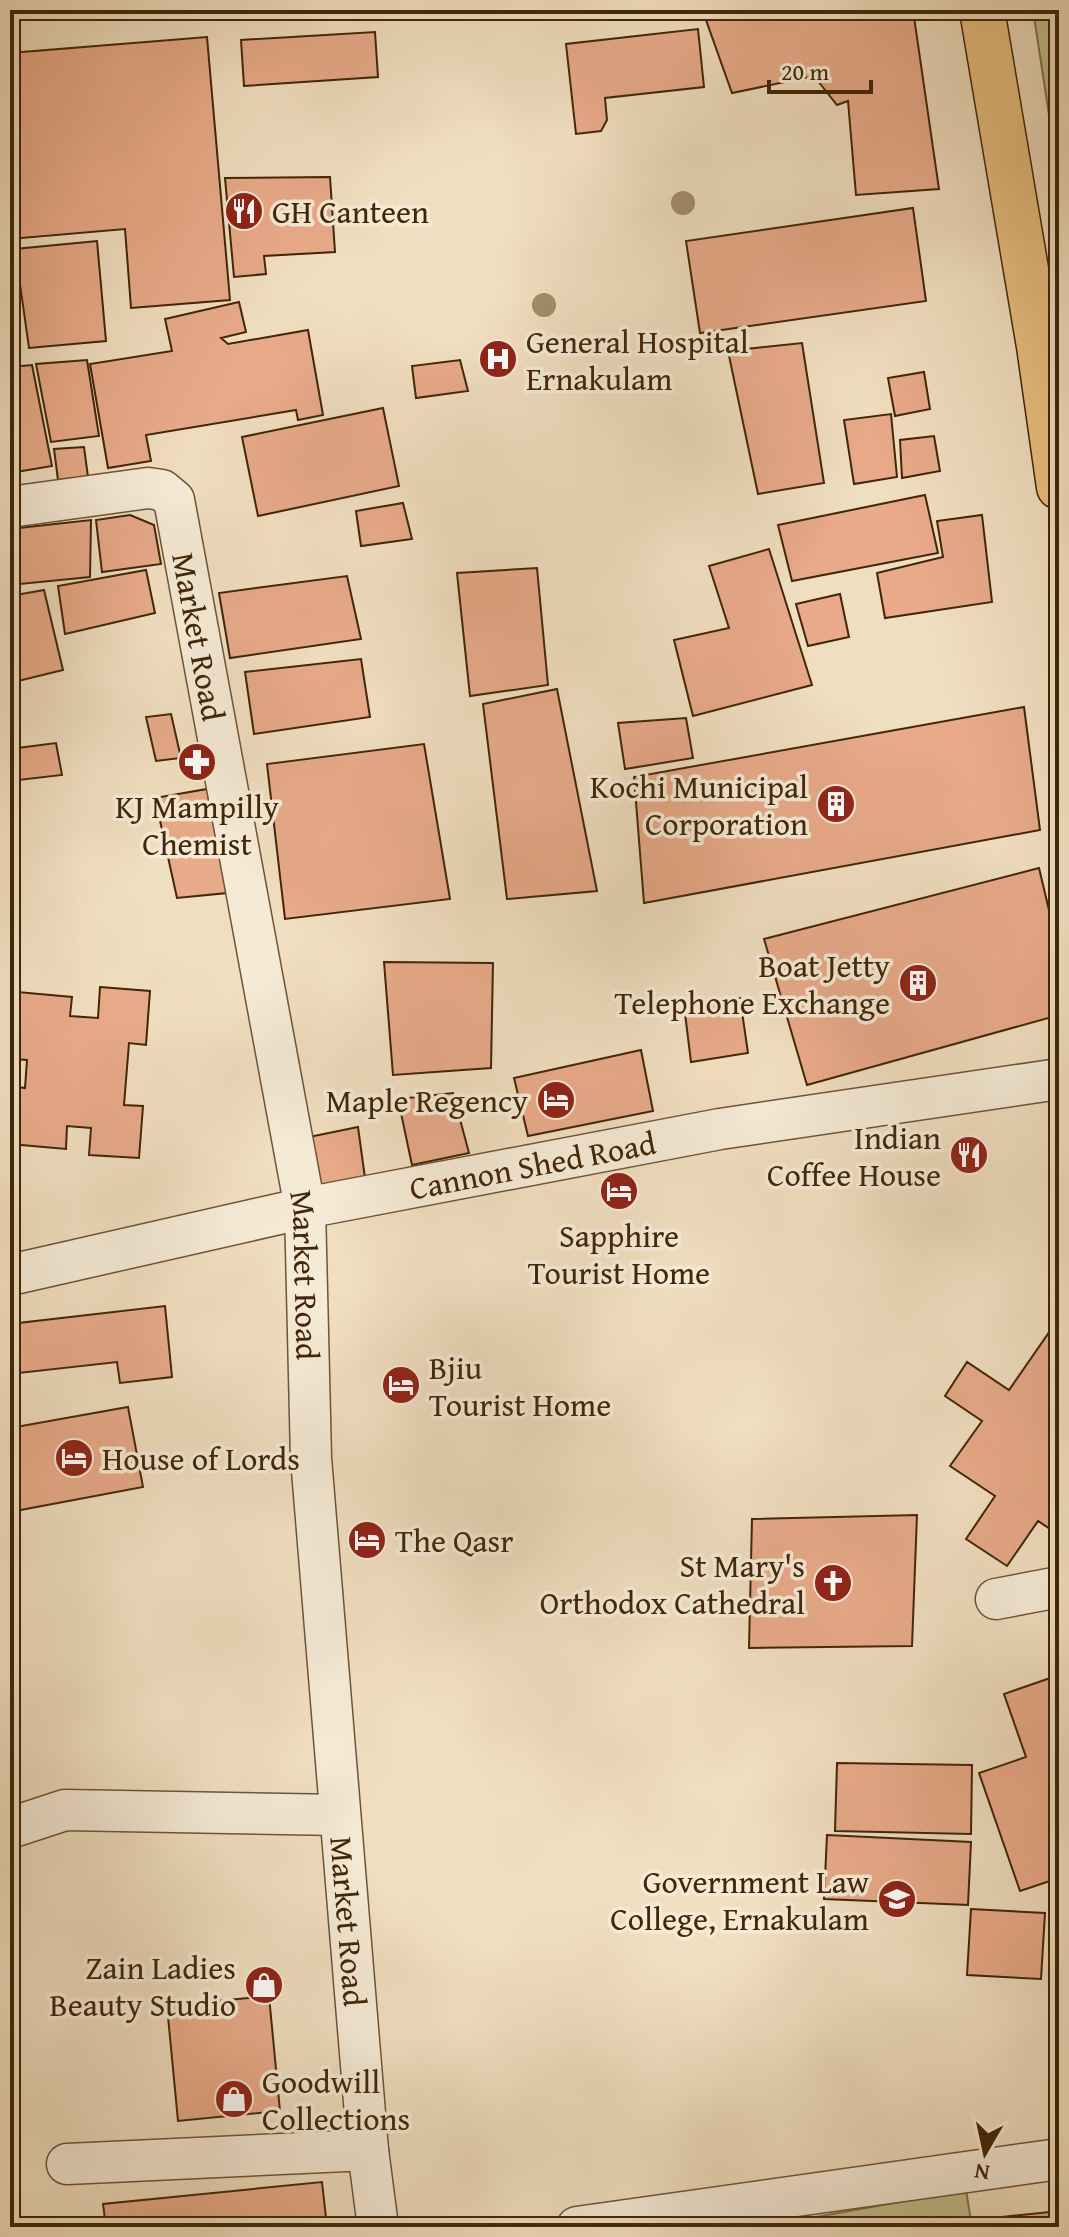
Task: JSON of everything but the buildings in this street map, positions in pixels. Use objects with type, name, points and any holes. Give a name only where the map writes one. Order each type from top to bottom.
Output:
[{"type":"main road","points":[[982,10],[1039,346],[1059,487]]},
{"type":"street","name":"Market Road","points":[[10,507],[148,488],[162,490],[174,500],[305,1208],[311,1458],[368,2150],[378,2227]]},
{"type":"street","name":"Cannon Shed Road","points":[[10,1275],[305,1208],[720,1129],[1059,1079]]},
{"type":"street","points":[[996,1599],[1059,1587]]},
{"type":"street","points":[[10,1828],[65,1810],[340,1815]]},
{"type":"street","points":[[67,2164],[368,2150]]},
{"type":"street","points":[[577,2227],[1059,2159]]},
{"type":"path","points":[[1053,10],[1059,45]]},
{"type":"shaded area","points":[[1033,10],[1059,10],[1059,180]]},
{"type":"shaded area","points":[[966,2190],[972,2227],[761,2227]]},
{"type":"place","name":"GH Canteen","points":[[244,211]]},
{"type":"place","name":"General Hospital Ernakulam","points":[[498,359]]},
{"type":"place","name":"KJ Mampilly Chemist","points":[[197,762]]},
{"type":"place","name":"Kochi Municipal Corporation","points":[[836,804]]},
{"type":"place","name":"Boat Jetty Telephone Exchange","points":[[918,983]]},
{"type":"place","name":"Maple Regency","points":[[556,1100]]},
{"type":"place","name":"Indian Coffee House","points":[[969,1155]]},
{"type":"place","name":"Sapphire Tourist Home","points":[[619,1191]]},
{"type":"place","name":"Bjiu Tourist Home","points":[[401,1385]]},
{"type":"place","name":"House of Lords","points":[[74,1458]]},
{"type":"place","name":"The Qasr","points":[[367,1540]]},
{"type":"place","name":"St Mary's Orthodox Cathedral","points":[[833,1583]]},
{"type":"place","name":"Government Law College, Ernakulam","points":[[897,1899]]},
{"type":"place","name":"Zain Ladies Beauty Studio","points":[[264,1985]]},
{"type":"place","name":"Goodwill Collections","points":[[234,2099]]}]
